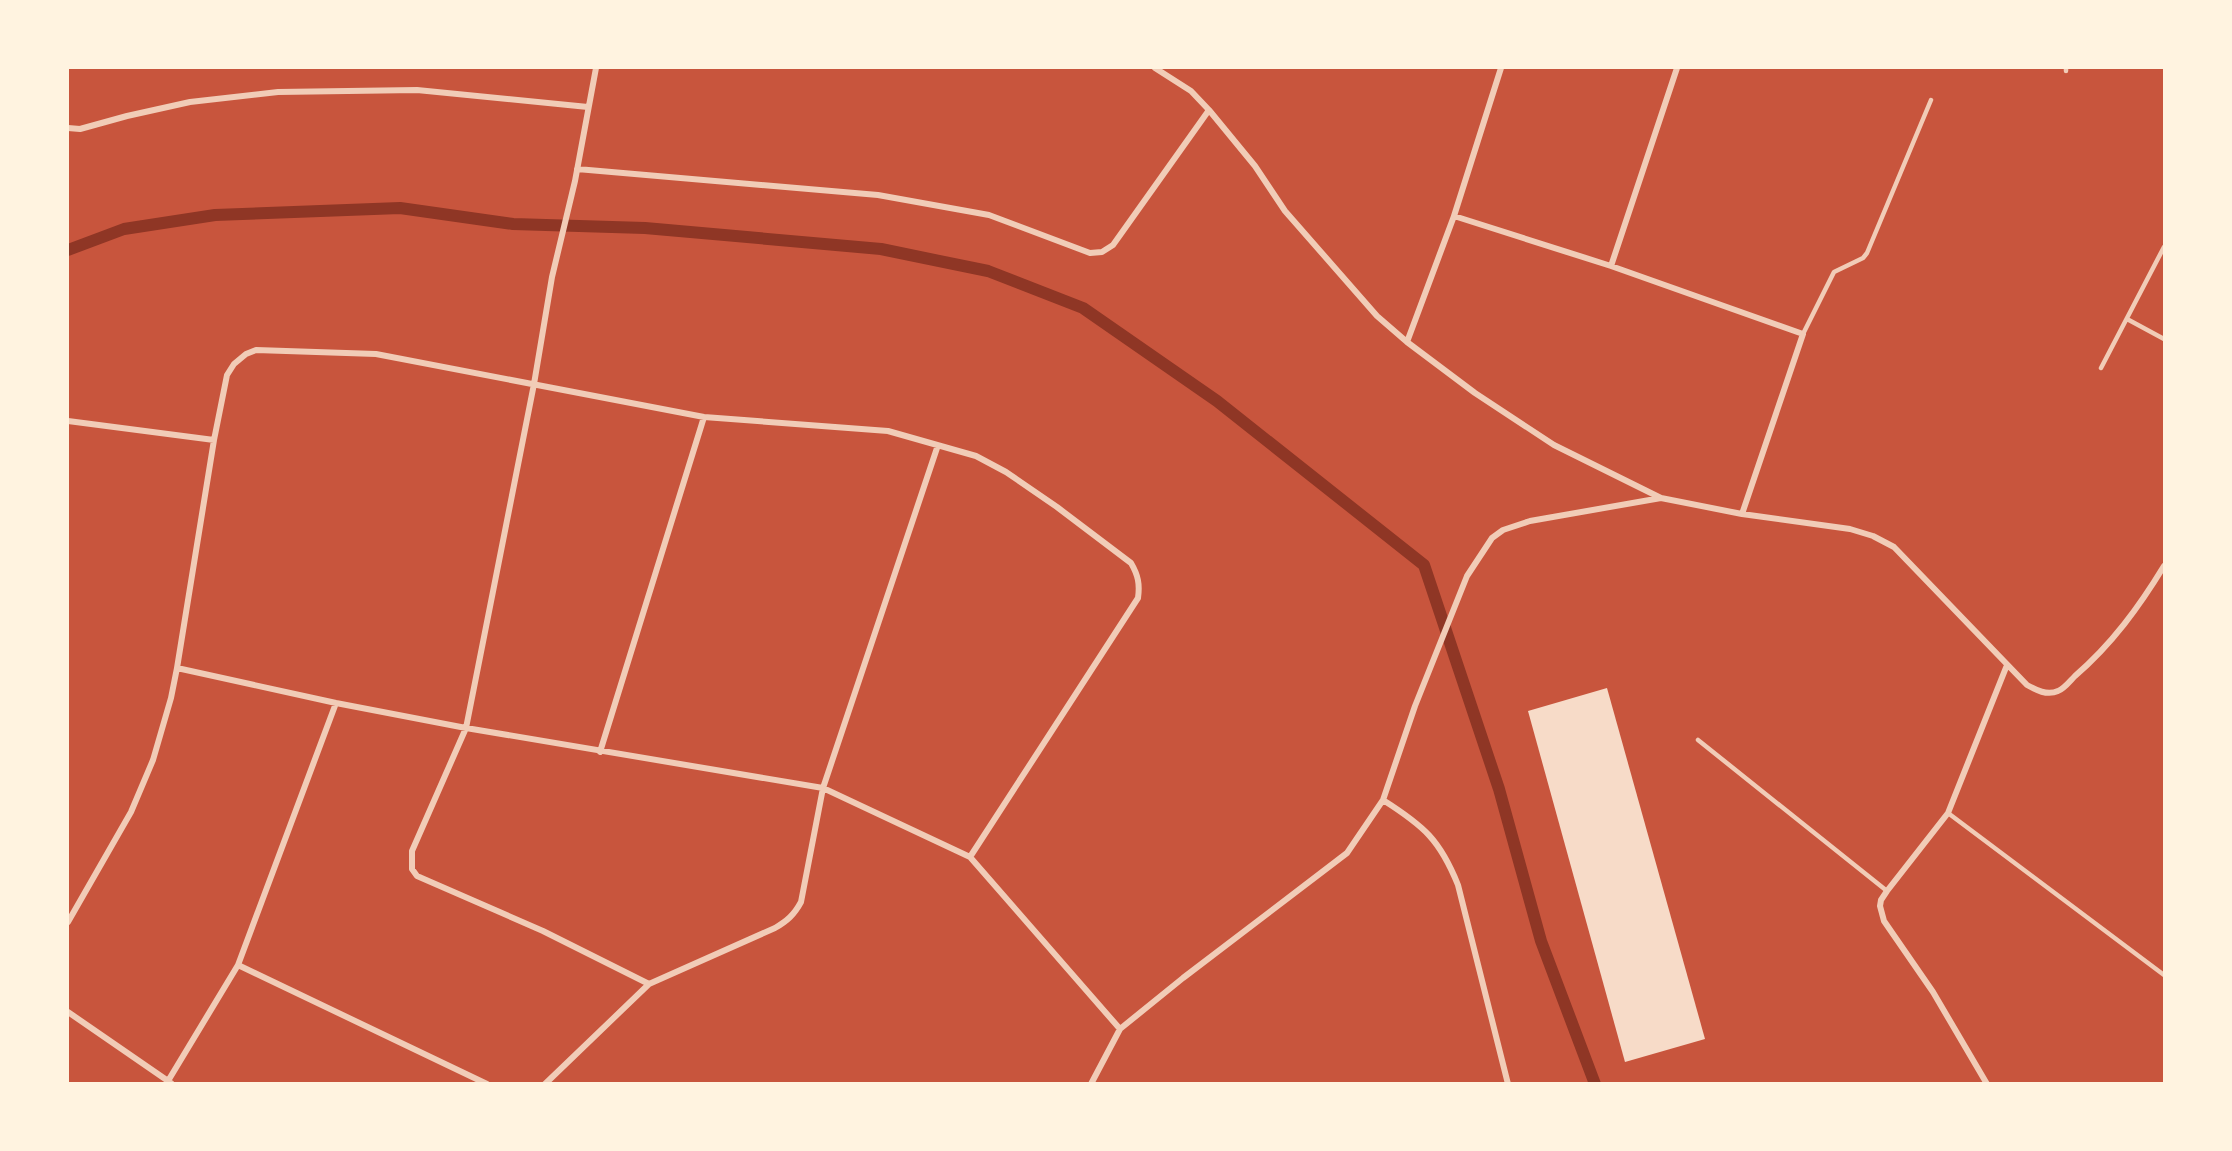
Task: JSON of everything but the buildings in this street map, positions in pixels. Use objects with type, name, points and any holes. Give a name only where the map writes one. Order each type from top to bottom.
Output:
[{"type":"street","points":[[596,68],[575,181],[552,277],[534,384],[466,728],[412,851],[412,869],[417,876],[543,931],[650,984]]},
{"type":"street","points":[[1155,68],[1191,91],[1209,110],[1255,166],[1285,211],[1377,316],[1407,342],[1475,393],[1554,445],[1661,498],[1742,514],[1850,529],[1873,536],[1894,547],[2007,665],[2027,685],[2039,692],[2058,691],[2088,665],[2126,624],[2164,566]]},
{"type":"street","points":[[1407,342],[1454,216],[1501,68]]},
{"type":"street","points":[[1611,266],[1677,68]]},
{"type":"street","points":[[68,128],[80,129],[190,102],[278,92],[417,90],[588,107]]},
{"type":"street","points":[[577,169],[878,195],[988,214],[1079,250],[1090,253],[1102,252],[1113,245],[1209,110]]},
{"type":"street","points":[[1454,216],[1611,266],[1803,334],[1742,514]]},
{"type":"street","points":[[68,922],[131,812],[153,760],[177,668],[214,440],[227,375],[234,364],[246,354],[256,350],[376,354],[704,417],[888,431],[976,456],[1006,472],[1057,507],[1131,563],[1137,573],[1138,598],[970,857]]},
{"type":"street","points":[[600,752],[704,417]]},
{"type":"street","points":[[68,421],[214,440]]},
{"type":"street","points":[[545,1083],[650,984],[774,928],[788,921],[795,914],[801,902],[823,788],[938,445]]},
{"type":"street","points":[[1091,1083],[1120,1029],[1347,853],[1383,800],[1415,706],[1467,576],[1492,538],[1513,525],[1530,520],[1661,498]]},
{"type":"street","points":[[1987,1083],[1933,992],[1884,921],[1880,906],[1887,891],[1948,813],[2007,665]]},
{"type":"street","points":[[177,668],[336,703],[466,728],[823,788],[970,857],[1120,1029]]},
{"type":"street","points":[[68,1012],[170,1082],[238,965],[336,703]]},
{"type":"street","points":[[1383,800],[1415,820],[1434,839],[1448,861],[1458,885],[1508,1083]]},
{"type":"street","points":[[238,965],[487,1083]]},
{"type":"lane","points":[[1803,334],[1834,272],[1863,258],[1868,253],[1931,100]]},
{"type":"lane","points":[[2102,368],[2164,248]]},
{"type":"lane","points":[[2127,319],[2164,339]]},
{"type":"lane","points":[[1698,740],[1887,891]]},
{"type":"lane","points":[[1948,813],[2164,975]]},
{"type":"waterway","points":[[68,250],[124,229],[215,215],[400,208],[513,224],[645,228],[881,249],[988,271],[1083,308],[1217,401],[1424,565],[1499,789],[1541,941],[1595,1084]]}]
